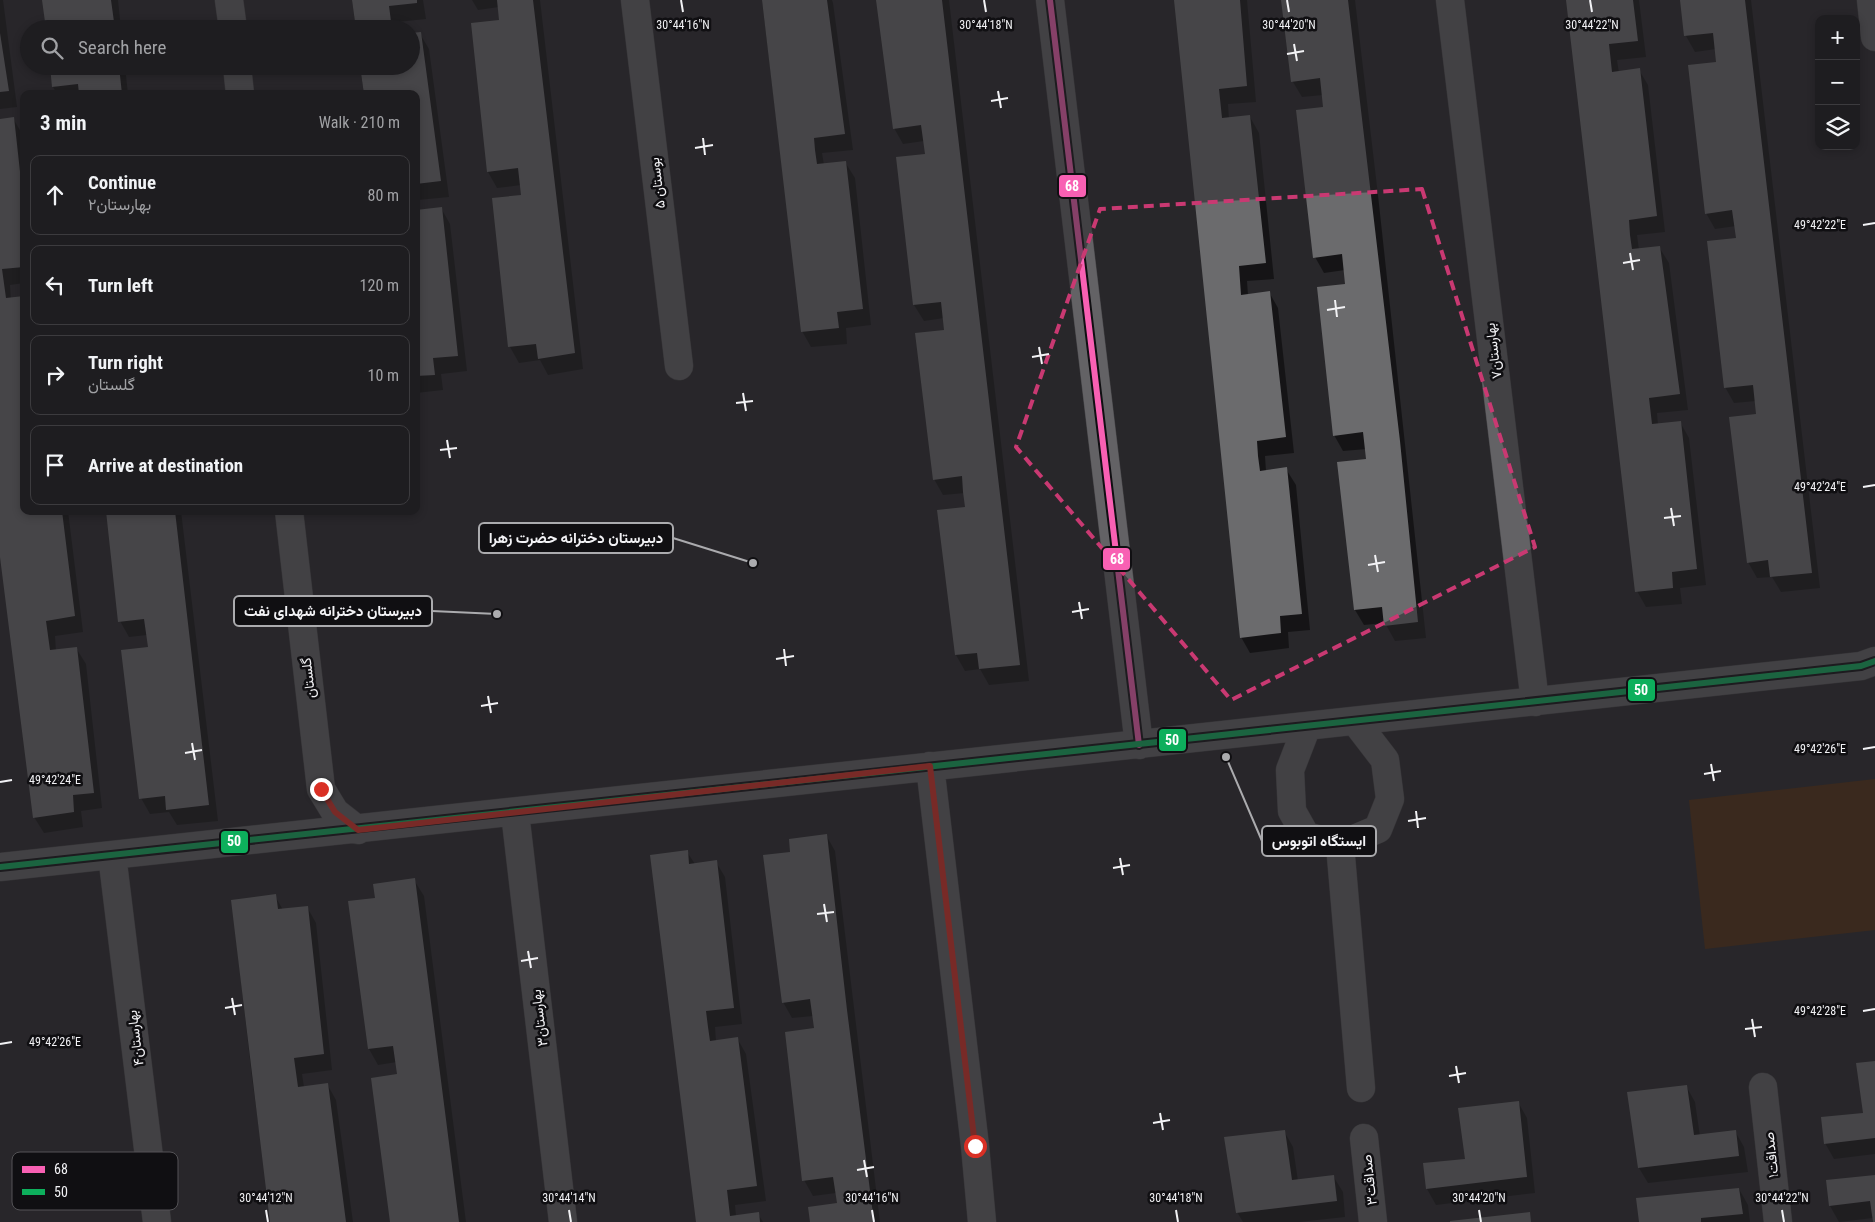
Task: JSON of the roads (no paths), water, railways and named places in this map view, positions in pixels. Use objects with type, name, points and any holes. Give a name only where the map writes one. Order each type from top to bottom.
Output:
[{"type":"street","points":[[229,0],[232,20]]},
{"type":"street","name":"بوستان ۵","points":[[635,0],[679,366]]},
{"type":"street","points":[[1050,0],[1139,745]]},
{"type":"street","name":"بهارستان۷","points":[[1450,0],[1535,702]]},
{"type":"street","points":[[1871,0],[1875,37]]},
{"type":"street","points":[[238,75],[240,90]]},
{"type":"street","name":"گلستان","points":[[289,515],[321,789],[335,812],[358,830]]},
{"type":"street","points":[[0,867],[1535,702],[1861,666],[1875,661]]},
{"type":"street","points":[[1307,726],[1290,770],[1292,811],[1306,836],[1340,845],[1378,829],[1390,800],[1385,760],[1355,721]]},
{"type":"street","points":[[930,766],[975,1146],[982,1222]]},
{"type":"street","name":"بهارستان۳","points":[[515,813],[564,1222]]},
{"type":"street","points":[[1340,845],[1361,1088]]},
{"type":"street","name":"بهارستان۴","points":[[112,855],[148,1152]]},
{"type":"street","name":"صداقت۱","points":[[1763,1087],[1778,1222]]},
{"type":"street","name":"صداقت۳","points":[[1364,1138],[1373,1222]]},
{"type":"place","name":"دبیرستان دخترانه حضرت زهرا","points":[[753,563]]},
{"type":"place","name":"دبیرستان دخترانه شهدای نفت","points":[[497,614]]},
{"type":"place","name":"ایستگاه اتوبوس","points":[[1226,757]]}]
